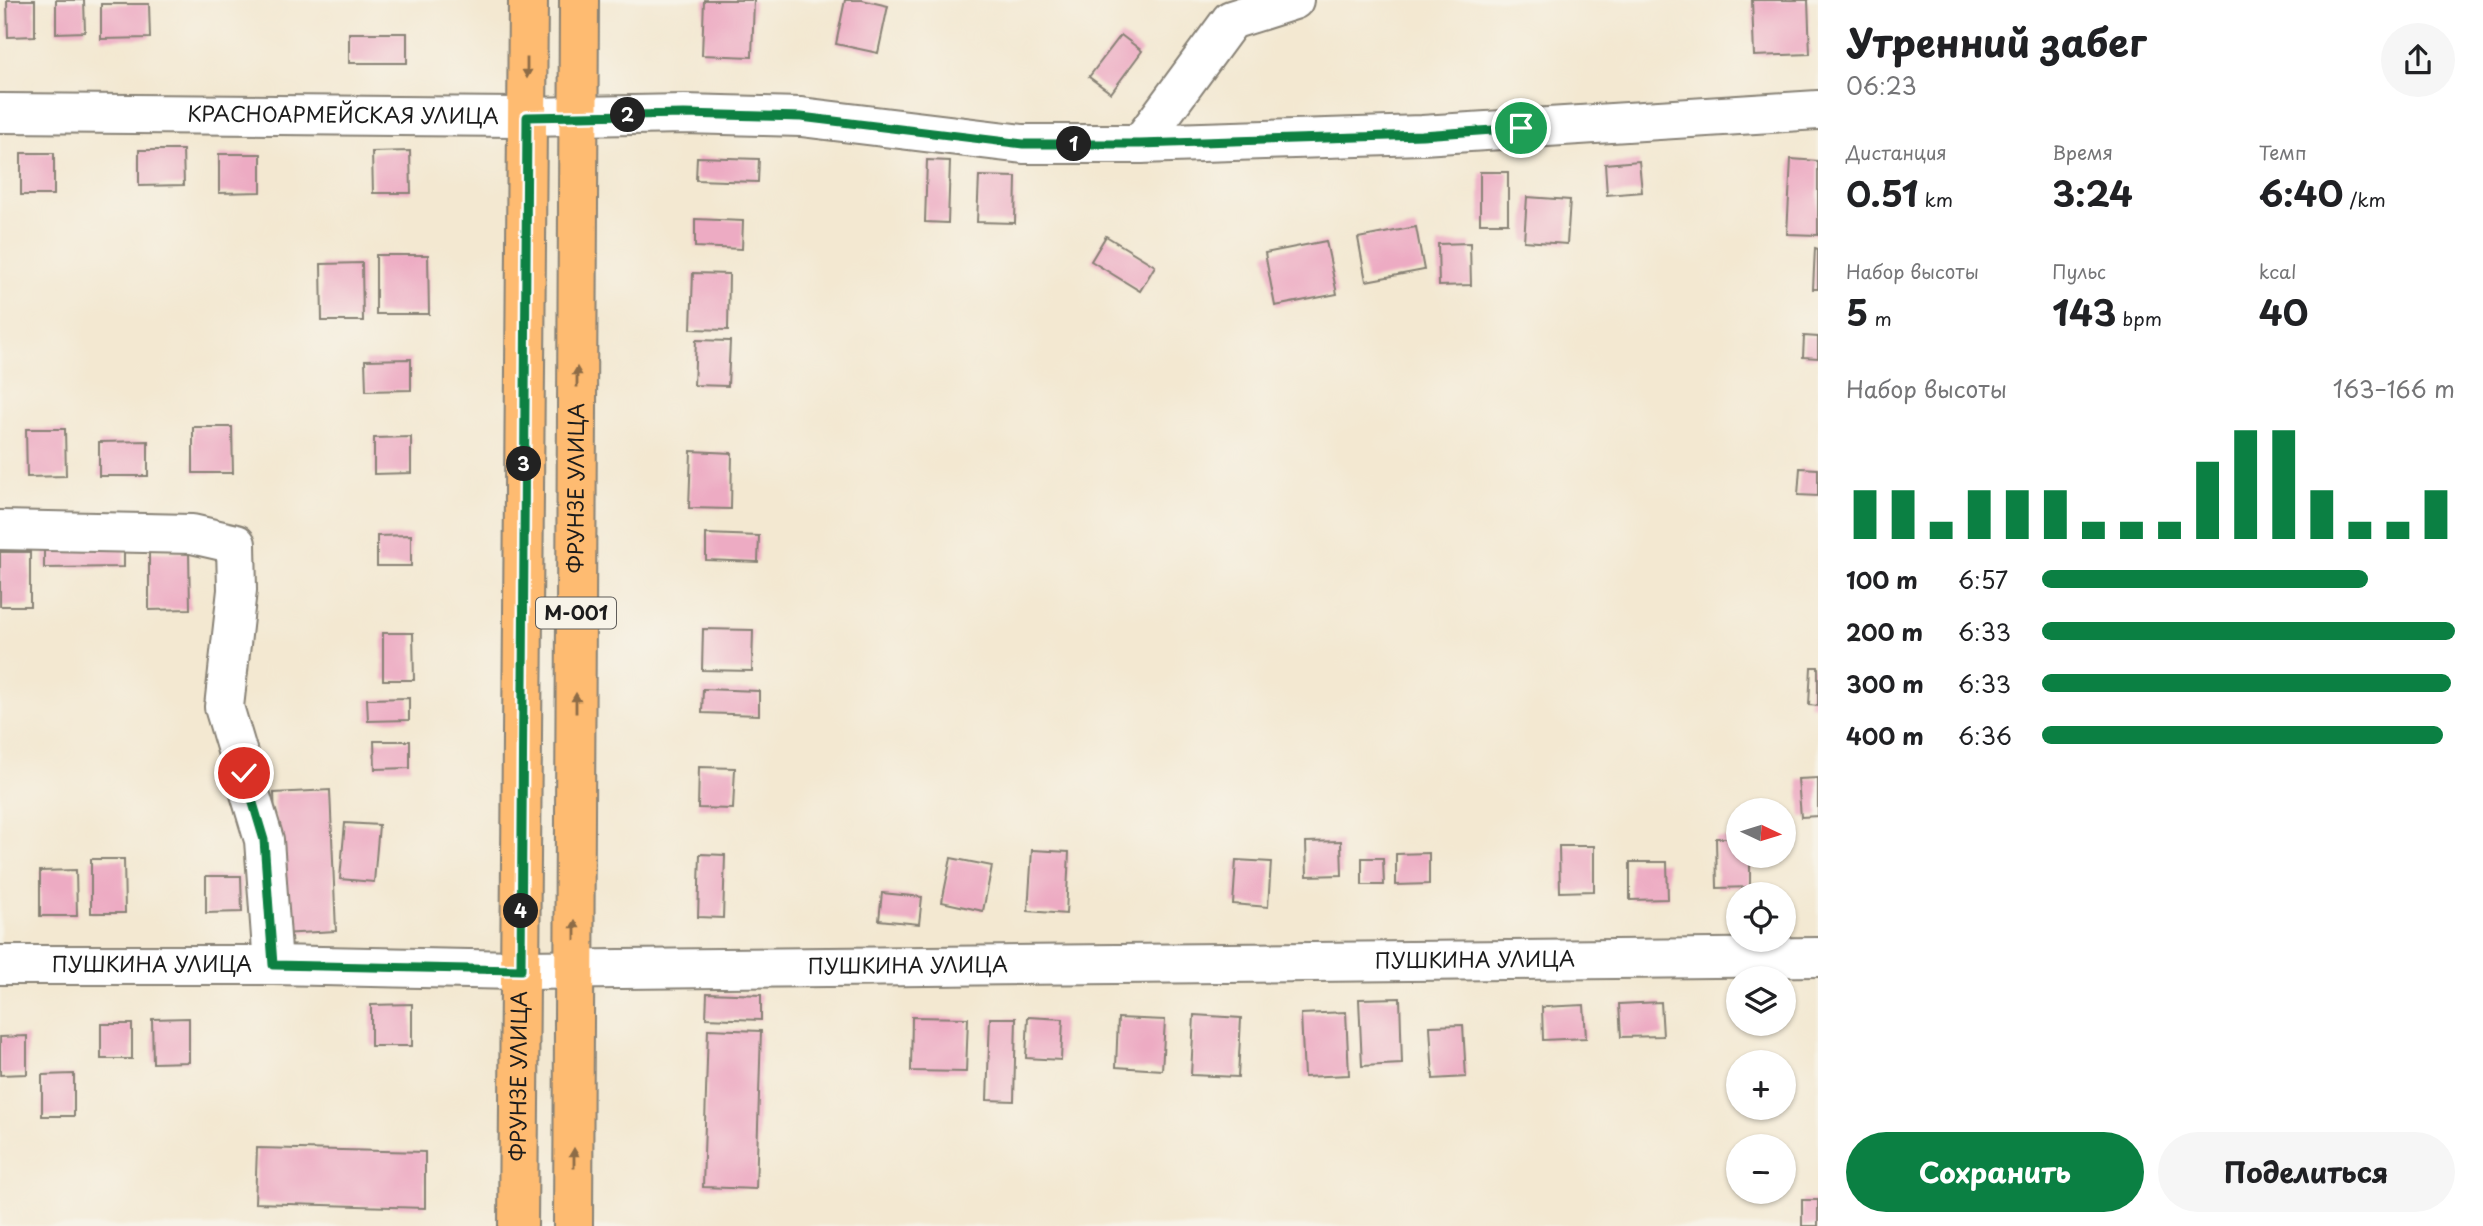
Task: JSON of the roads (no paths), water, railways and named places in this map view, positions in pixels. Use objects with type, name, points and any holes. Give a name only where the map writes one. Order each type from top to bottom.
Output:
[{"type":"main road","name":"ФРУНЗЕ УЛИЦА","points":[[518,1226],[528,0]]},
{"type":"main road","name":"ФРУНЗЕ УЛИЦА","points":[[573,1226],[579,0]]},
{"type":"street","points":[[1140,144],[1231,20],[1294,0]]},
{"type":"street","name":"КРАСНОАРМЕЙСКАЯ УЛИЦА","points":[[0,113],[527,117],[684,114],[801,117],[1023,144],[1140,144],[1422,135],[1818,110]]},
{"type":"street","points":[[0,530],[192,534],[236,544],[237,590],[224,707],[264,840],[273,965]]},
{"type":"street","name":"ПУШКИНА УЛИЦА","points":[[0,965],[273,965],[521,970],[1818,957]]}]
